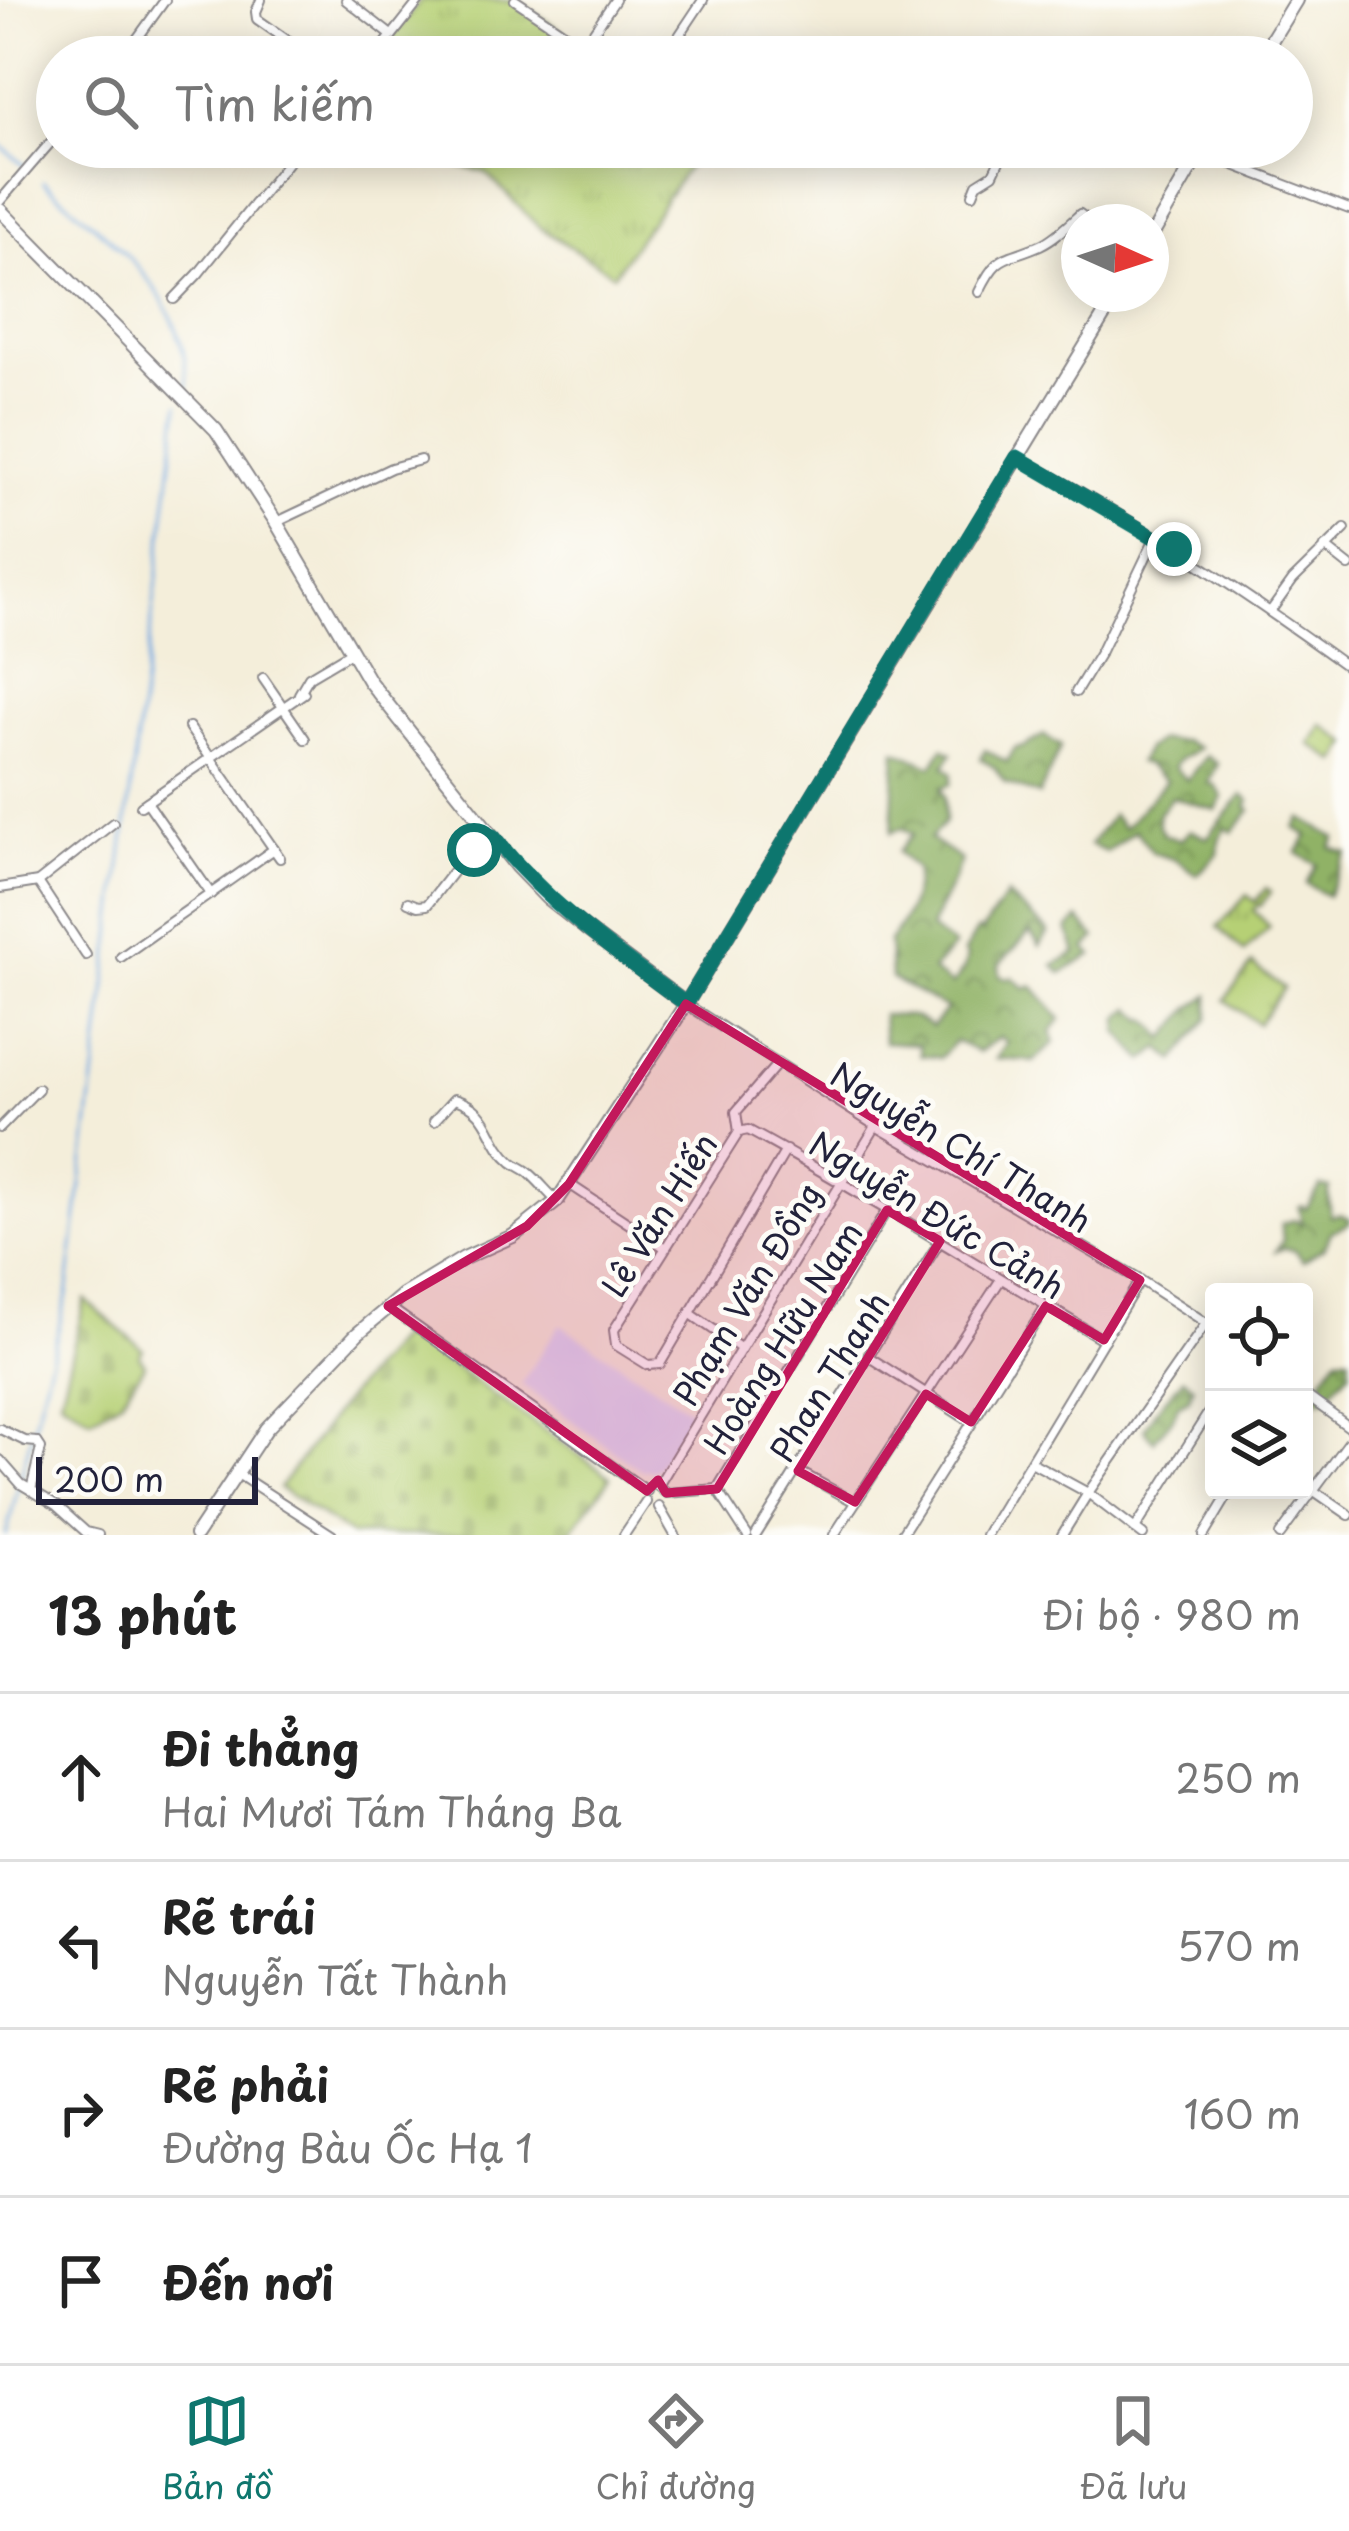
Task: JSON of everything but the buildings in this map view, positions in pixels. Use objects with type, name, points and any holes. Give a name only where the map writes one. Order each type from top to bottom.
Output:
[{"type":"main road","points":[[1274,36],[1296,0]]},
{"type":"main road","points":[[1169,206],[1191,168]]},
{"type":"main road","points":[[0,206],[216,430],[369,681],[517,867],[548,898],[686,1004]]},
{"type":"main road","points":[[196,1535],[266,1430],[357,1334],[388,1306],[464,1258],[513,1236],[556,1201],[569,1184],[686,1004],[1106,312]]},
{"type":"street","points":[[261,0],[257,19],[281,36]]},
{"type":"street","points":[[346,0],[392,35],[420,0]]},
{"type":"street","points":[[591,36],[615,0]]},
{"type":"street","points":[[678,36],[703,0]]},
{"type":"street","points":[[140,36],[160,2]]},
{"type":"street","points":[[522,2],[570,36]]},
{"type":"street","points":[[0,206],[36,161]]},
{"type":"street","points":[[174,299],[283,168]]},
{"type":"street","points":[[974,194],[977,184],[996,168]]},
{"type":"street","points":[[1247,168],[1349,209]]},
{"type":"street","points":[[979,292],[998,262],[1046,242],[1061,230]]},
{"type":"street","points":[[1017,457],[1155,538],[1349,668]]},
{"type":"street","points":[[276,522],[391,468],[420,460]]},
{"type":"street","points":[[1270,612],[1293,580],[1345,529]]},
{"type":"street","points":[[1076,692],[1102,651],[1155,538]]},
{"type":"street","points":[[1325,547],[1349,566]]},
{"type":"street","points":[[211,894],[144,804],[301,695],[309,677],[352,652]]},
{"type":"street","points":[[263,679],[305,739]]},
{"type":"street","points":[[121,957],[277,854],[189,727]]},
{"type":"street","points":[[0,888],[38,882],[113,823]]},
{"type":"street","points":[[408,902],[427,905],[462,860],[493,836]]},
{"type":"street","points":[[38,882],[86,955]]},
{"type":"street","name":"Nguyễn Chí Thanh","points":[[686,1004],[877,1126],[1205,1322]]},
{"type":"street","name":"Lê Văn Hiến","points":[[691,1314],[660,1364],[648,1365],[616,1345],[614,1330],[743,1131],[736,1112],[778,1063]]},
{"type":"street","points":[[0,1128],[38,1089]]},
{"type":"street","points":[[434,1121],[454,1099],[473,1107],[489,1123],[496,1142],[514,1165],[526,1169],[556,1201]]},
{"type":"street","name":"Phạm Văn Đồng","points":[[662,1490],[740,1348],[877,1126]]},
{"type":"street","name":"Nguyễn Đức Cảnh","points":[[743,1131],[842,1182],[1104,1340]]},
{"type":"street","points":[[740,1348],[691,1314],[786,1150]]},
{"type":"street","points":[[569,1184],[664,1247]]},
{"type":"street","name":"Hoàng Hữu Nam","points":[[717,1489],[887,1210]]},
{"type":"street","name":"Phan Thanh","points":[[752,1535],[798,1471],[940,1241]]},
{"type":"street","points":[[834,1535],[1001,1279]]},
{"type":"street","points":[[986,1535],[1140,1280]]},
{"type":"street","points":[[388,1306],[647,1491],[717,1489],[752,1535]]},
{"type":"street","points":[[901,1535],[1046,1306]]},
{"type":"street","points":[[1062,1535],[1205,1332]]},
{"type":"street","points":[[869,1357],[971,1422]]},
{"type":"street","points":[[1313,1401],[1349,1427]]},
{"type":"street","points":[[1031,1462],[1088,1493],[1139,1532],[1205,1427]]},
{"type":"street","points":[[0,1429],[37,1442],[40,1454],[23,1484]]},
{"type":"street","points":[[1313,1482],[1349,1442]]},
{"type":"street","points":[[0,1460],[23,1484],[86,1532],[98,1535]]},
{"type":"street","points":[[798,1471],[855,1502]]},
{"type":"street","points":[[235,1472],[332,1535]]},
{"type":"street","points":[[646,1502],[659,1508],[665,1503],[662,1490]]},
{"type":"street","points":[[1313,1490],[1349,1515]]},
{"type":"street","points":[[624,1535],[646,1502],[647,1491]]},
{"type":"street","points":[[1204,1535],[1226,1499]]},
{"type":"street","points":[[1280,1535],[1302,1499]]},
{"type":"street","points":[[659,1508],[675,1535]]},
{"type":"highlighted area","points":[[686,1004],[1140,1280],[1104,1340],[1046,1306],[971,1422],[926,1394],[855,1502],[798,1471],[940,1241],[887,1210],[717,1489],[666,1493],[658,1480],[647,1491],[388,1306],[527,1226],[569,1184]]},
{"type":"shaded area","points":[[560,1324],[693,1412],[654,1470],[641,1470],[521,1384]]},
{"type":"green space","points":[[421,0],[515,0],[569,36],[393,36]]},
{"type":"green space","points":[[468,168],[687,168],[614,274],[539,227],[485,172]]},
{"type":"green space","points":[[1322,725],[1349,743],[1337,762],[1310,744]]},
{"type":"green space","points":[[1044,735],[1061,746],[1039,795],[1005,783],[981,759],[985,750],[1007,762],[1015,748]]},
{"type":"green space","points":[[1159,740],[1184,741],[1199,748],[1174,767],[1187,780],[1206,756],[1218,764],[1208,783],[1223,797],[1216,810],[1172,797],[1158,815],[1164,835],[1181,840],[1190,830],[1207,838],[1242,795],[1250,801],[1251,810],[1233,832],[1226,828],[1218,854],[1197,875],[1177,860],[1153,853],[1135,830],[1106,852],[1090,845],[1112,815],[1124,828],[1166,781],[1138,763]]},
{"type":"green space","points":[[943,748],[952,753],[944,766],[952,773],[951,784],[941,788],[945,822],[930,839],[961,860],[930,929],[954,946],[932,971],[952,985],[964,969],[964,953],[977,930],[981,932],[1007,895],[1049,932],[1040,946],[1030,932],[999,965],[1000,975],[1012,977],[1025,988],[1032,985],[1061,1019],[1051,1032],[1055,1042],[1034,1061],[996,1059],[1007,1043],[1000,1037],[978,1052],[955,1041],[940,1058],[920,1055],[919,1044],[884,1042],[882,1015],[913,1016],[932,1027],[947,1009],[891,978],[889,941],[909,908],[916,870],[898,852],[913,834],[902,828],[892,832],[896,750],[932,766]]},
{"type":"green space","points":[[1301,818],[1336,838],[1331,848],[1347,853],[1327,896],[1306,884],[1317,865],[1297,853],[1308,836],[1295,828]]},
{"type":"green space","points":[[1266,888],[1271,892],[1253,910],[1270,927],[1244,952],[1218,927],[1247,895],[1255,902]]},
{"type":"green space","points":[[1079,919],[1096,938],[1086,949],[1093,955],[1061,973],[1054,965],[1076,953],[1068,929]]},
{"type":"green space","points":[[1252,964],[1284,988],[1258,1024],[1225,1000]]},
{"type":"green space","points":[[1209,995],[1209,1017],[1175,1061],[1160,1048],[1144,1061],[1119,1032],[1120,1018],[1132,1008],[1166,1038]]},
{"type":"green space","points":[[1321,1186],[1330,1188],[1330,1216],[1339,1214],[1349,1218],[1349,1223],[1331,1232],[1325,1247],[1303,1261],[1296,1251],[1276,1251],[1283,1241],[1281,1224],[1302,1223],[1299,1208],[1306,1209]]},
{"type":"green space","points":[[85,1300],[143,1349],[139,1356],[145,1364],[121,1400],[91,1418],[60,1399]]},
{"type":"green space","points":[[404,1332],[611,1477],[568,1535],[351,1535],[279,1488],[344,1401]]},
{"type":"green space","points":[[1349,1356],[1349,1371],[1325,1398],[1318,1399],[1315,1385],[1322,1384],[1337,1357]]},
{"type":"green space","points":[[1183,1378],[1194,1386],[1189,1399],[1178,1405],[1154,1441],[1144,1429]]},
{"type":"waterway","points":[[0,145],[25,166]]},
{"type":"waterway","points":[[43,182],[118,246],[159,295],[184,353],[187,387]]},
{"type":"waterway","points":[[6,1535],[67,1295],[179,404]]},
{"type":"route","points":[[474,850],[493,836],[548,898],[686,1004],[1017,457],[1174,549]]}]
